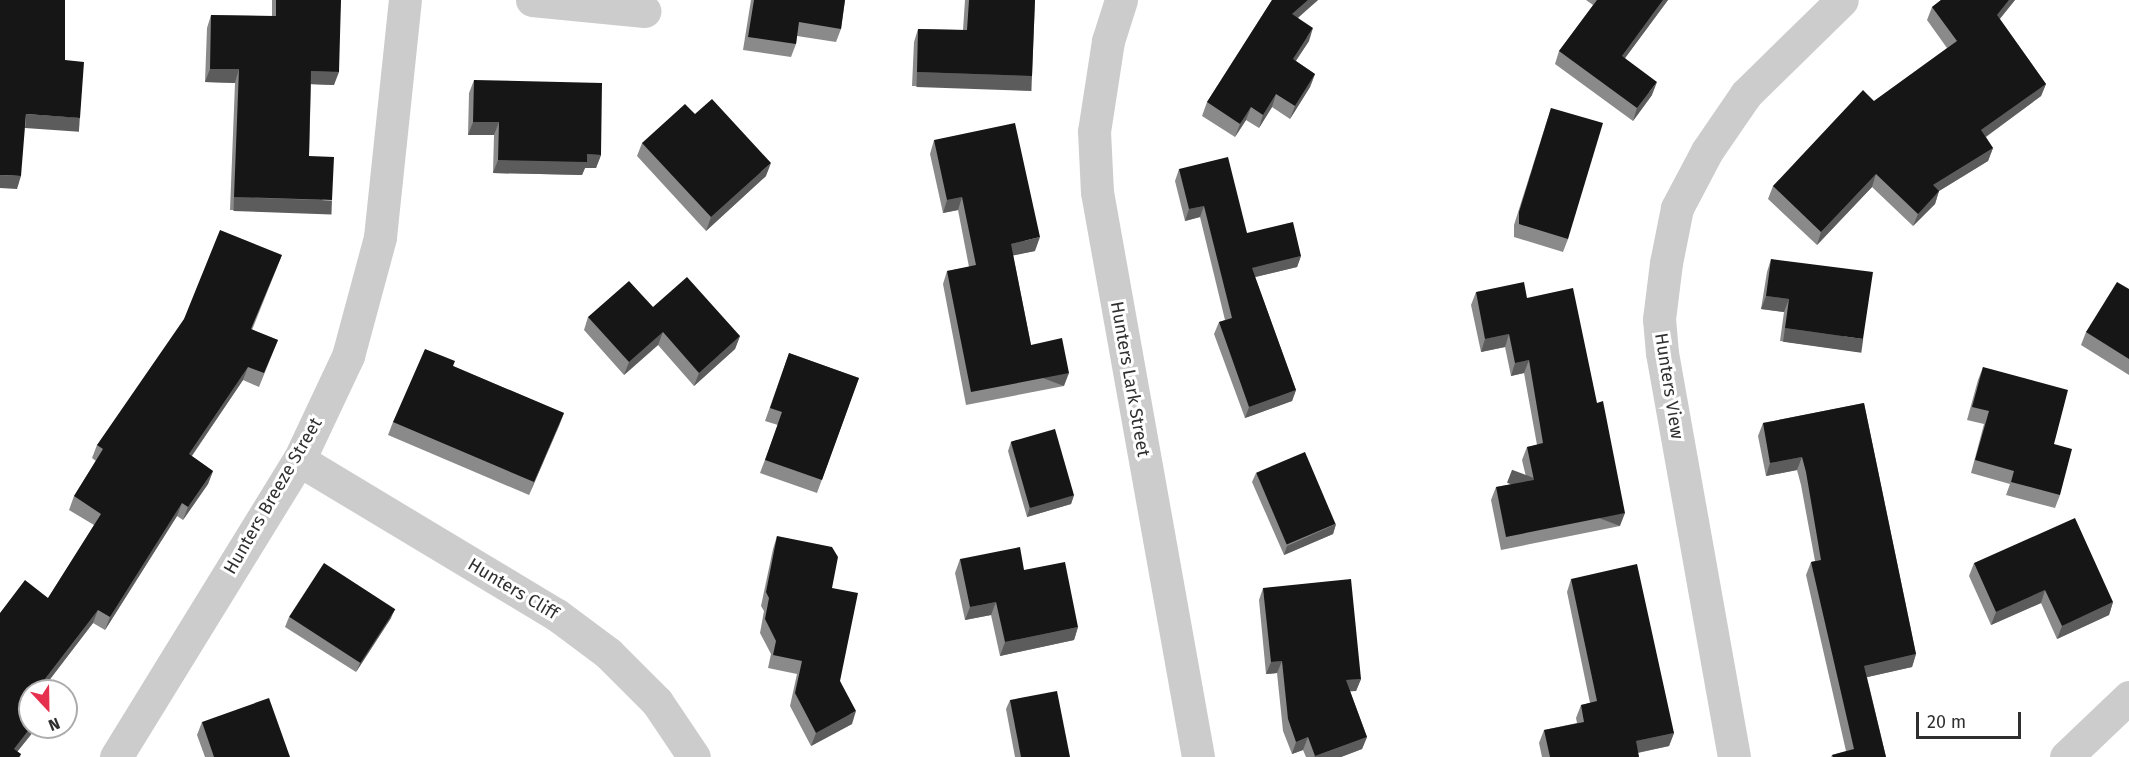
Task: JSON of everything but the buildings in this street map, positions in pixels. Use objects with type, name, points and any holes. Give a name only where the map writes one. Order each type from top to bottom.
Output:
[{"type":"street","name":"Hunters Breeze Street","points":[[116,757],[299,460],[348,356],[368,293],[380,237],[405,0]]},
{"type":"street","points":[[532,0],[644,10]]},
{"type":"street","name":"Hunters Lark Street","points":[[1121,0],[1108,41],[1094,131],[1097,192],[1198,757]]},
{"type":"street","name":"Hunters View","points":[[1734,757],[1662,353],[1659,319],[1666,262],[1677,208],[1707,151],[1746,94],[1842,0]]},
{"type":"street","name":"Hunters Cliff","points":[[299,460],[557,615],[608,653],[657,702],[694,757]]},
{"type":"street","points":[[2066,757],[2129,697]]}]
